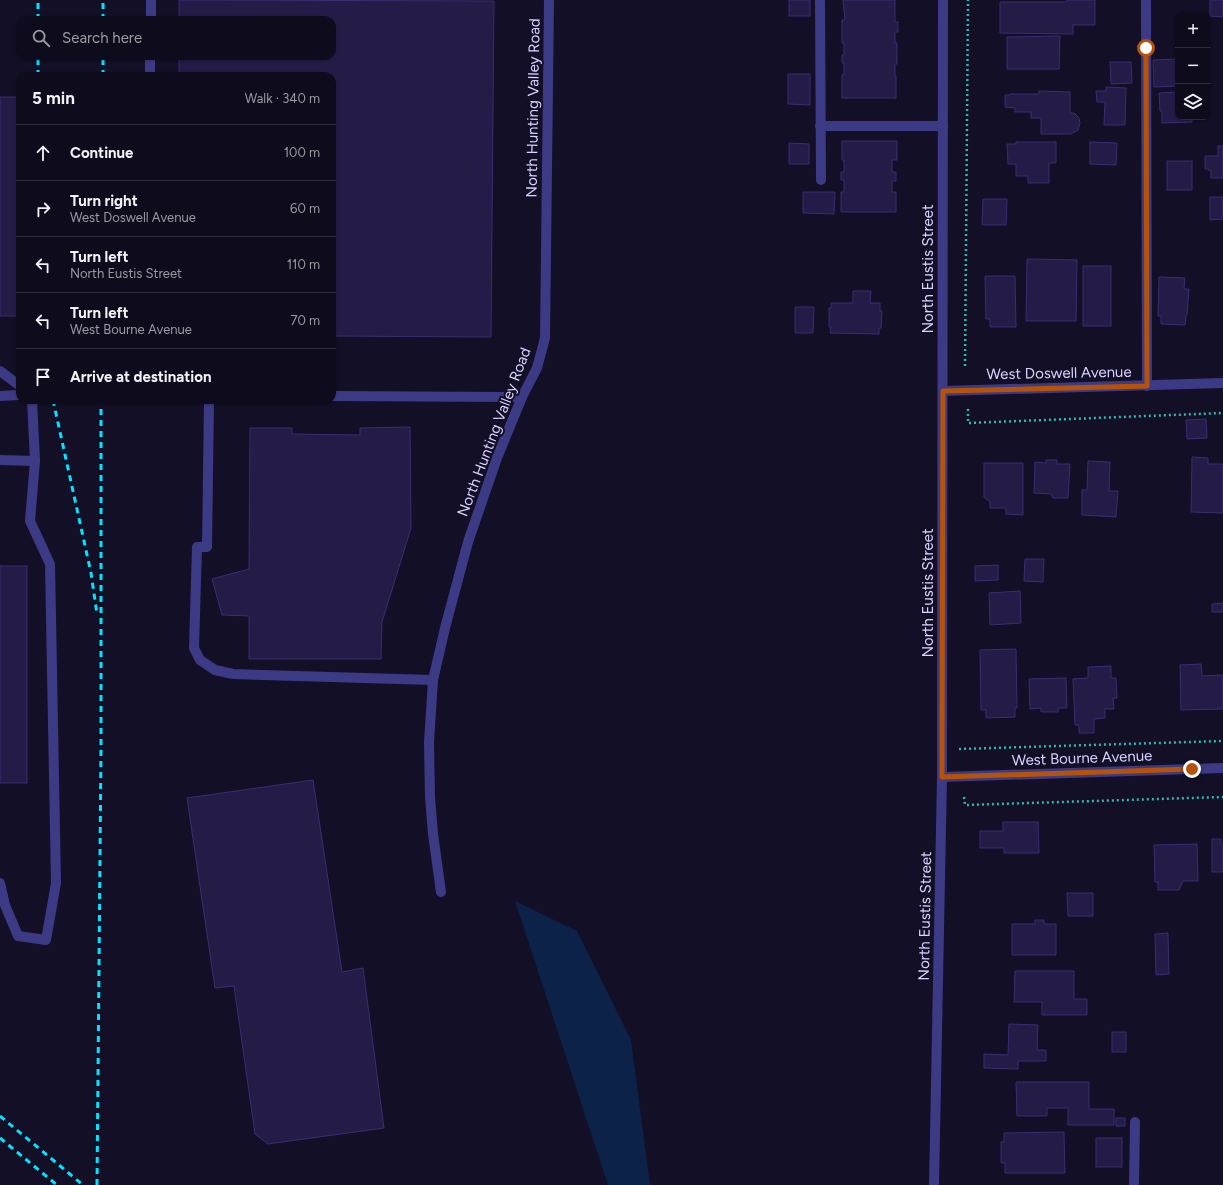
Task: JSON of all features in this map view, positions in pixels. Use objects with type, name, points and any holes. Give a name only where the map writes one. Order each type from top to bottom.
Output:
[{"type":"street","points":[[151,0],[151,16]]},
{"type":"street","name":"North Hunting Valley Road","points":[[441,892],[434,842],[430,797],[429,742],[433,680],[468,542],[497,458],[522,397],[537,368],[545,338],[549,0]]},
{"type":"street","points":[[820,0],[821,180]]},
{"type":"street","name":"North Eustis Street","points":[[934,1185],[942,777],[943,0]]},
{"type":"street","points":[[1146,0],[1147,386]]},
{"type":"street","points":[[150,60],[150,72]]},
{"type":"street","points":[[820,126],[943,126]]},
{"type":"street","points":[[0,371],[16,383]]},
{"type":"street","name":"West Doswell Avenue","points":[[943,391],[1223,383]]},
{"type":"street","points":[[0,396],[16,395]]},
{"type":"street","points":[[336,396],[522,397]]},
{"type":"street","points":[[0,883],[5,905],[18,936],[46,940],[56,883],[50,564],[30,521],[34,460],[32,404]]},
{"type":"street","points":[[208,404],[208,547],[196,547],[194,648],[200,660],[215,670],[233,674],[433,680]]},
{"type":"street","points":[[0,460],[34,460]]},
{"type":"street","name":"West Bourne Avenue","points":[[942,777],[1223,768]]},
{"type":"street","points":[[1134,1185],[1135,1122]]},
{"type":"path","points":[[965,366],[968,0]]},
{"type":"path","points":[[968,409],[968,423],[1223,412]]},
{"type":"path","points":[[958,749],[1223,741]]},
{"type":"path","points":[[964,796],[965,805],[1223,797]]},
{"type":"water","points":[[515,901],[577,931],[631,1040],[650,1185],[608,1185]]},
{"type":"building","points":[[179,0],[494,1],[491,337],[336,336],[336,72],[179,72],[179,60],[336,60],[336,16],[179,16]]},
{"type":"building","points":[[789,0],[810,0],[810,16],[789,16]]},
{"type":"building","points":[[843,0],[895,0],[895,22],[898,22],[898,32],[895,32],[895,43],[897,43],[897,64],[895,64],[896,98],[842,98],[842,75],[844,75],[844,63],[842,63],[842,55],[844,55],[844,43],[842,43],[842,20],[845,20]]},
{"type":"building","points":[[1067,0],[1095,0],[1095,25],[1073,25],[1073,34],[1000,33],[1000,2],[1067,2]]},
{"type":"building","points":[[1210,0],[1223,0],[1223,17],[1211,16]]},
{"type":"building","points":[[1060,36],[1059,69],[1007,69],[1007,37]]},
{"type":"building","points":[[1175,59],[1175,86],[1154,87],[1153,60]]},
{"type":"building","points":[[1110,62],[1131,62],[1132,83],[1111,84]]},
{"type":"building","points":[[788,74],[810,74],[810,105],[788,104]]},
{"type":"building","points":[[1106,87],[1126,88],[1125,125],[1104,125],[1105,102],[1097,102],[1096,91],[1106,91]]},
{"type":"building","points":[[1039,91],[1070,92],[1070,113],[1074,113],[1079,118],[1080,123],[1078,130],[1071,134],[1041,134],[1041,118],[1031,118],[1031,112],[1015,112],[1015,108],[1005,107],[1005,95],[1039,94]]},
{"type":"building","points":[[1175,92],[1175,120],[1192,120],[1192,122],[1162,123],[1159,93]]},
{"type":"building","points":[[0,97],[16,97],[16,316],[0,316]]},
{"type":"building","points":[[842,141],[897,141],[897,160],[892,160],[892,172],[896,172],[896,181],[892,181],[892,192],[896,192],[896,212],[841,212],[841,192],[844,192],[844,180],[841,180],[841,172],[844,172],[844,160],[842,160]]},
{"type":"building","points":[[1016,142],[1056,142],[1056,163],[1049,163],[1049,183],[1028,183],[1028,176],[1016,176],[1016,164],[1008,164],[1007,144],[1016,144]]},
{"type":"building","points":[[1090,142],[1117,143],[1116,165],[1090,164]]},
{"type":"building","points":[[789,143],[809,144],[809,164],[789,164]]},
{"type":"building","points":[[1218,146],[1223,146],[1223,178],[1211,178],[1211,172],[1208,169],[1205,169],[1205,156],[1218,156]]},
{"type":"building","points":[[1167,161],[1192,161],[1192,190],[1167,190]]},
{"type":"building","points":[[803,192],[835,192],[834,214],[803,213]]},
{"type":"building","points":[[1210,197],[1223,197],[1223,219],[1210,220]]},
{"type":"building","points":[[983,199],[1007,199],[1006,225],[982,225]]},
{"type":"building","points":[[1027,259],[1077,260],[1076,321],[1026,321]]},
{"type":"building","points":[[1083,266],[1111,266],[1111,326],[1083,326]]},
{"type":"building","points":[[985,276],[1015,276],[1016,327],[990,327],[990,319],[986,319]]},
{"type":"building","points":[[1159,277],[1185,278],[1184,289],[1189,289],[1185,325],[1161,324],[1161,316],[1158,316]]},
{"type":"building","points":[[853,291],[871,291],[870,303],[880,303],[880,311],[882,311],[881,328],[879,328],[879,334],[830,333],[831,327],[829,327],[829,308],[831,308],[831,303],[853,303]]},
{"type":"building","points":[[795,307],[814,307],[813,333],[795,333]]},
{"type":"building","points":[[1206,419],[1207,438],[1187,439],[1186,420]]},
{"type":"building","points":[[410,427],[411,528],[382,622],[381,659],[249,659],[249,616],[222,615],[212,579],[249,569],[250,428],[292,428],[292,434],[360,435],[360,428]]},
{"type":"building","points":[[1192,457],[1208,458],[1208,464],[1223,464],[1223,513],[1191,512]]},
{"type":"building","points":[[1046,460],[1057,460],[1057,464],[1070,464],[1068,498],[1053,498],[1051,494],[1034,493],[1035,462],[1046,463]]},
{"type":"building","points":[[1088,461],[1110,462],[1109,491],[1118,491],[1116,517],[1082,515],[1082,490],[1087,490]]},
{"type":"building","points":[[984,463],[1023,463],[1023,515],[1006,514],[1006,508],[990,508],[990,502],[984,497]]},
{"type":"building","points":[[1025,559],[1044,559],[1043,582],[1024,581]]},
{"type":"building","points":[[998,565],[998,580],[975,581],[975,566]]},
{"type":"building","points":[[0,566],[27,566],[27,783],[0,783]]},
{"type":"building","points":[[1020,591],[1021,623],[990,625],[989,593]]},
{"type":"building","points":[[1223,603],[1223,612],[1212,612],[1212,604]]},
{"type":"building","points":[[1016,649],[1017,708],[1015,708],[1015,717],[986,718],[986,710],[981,710],[980,650]]},
{"type":"building","points":[[1201,664],[1202,676],[1223,675],[1223,709],[1181,710],[1180,665]]},
{"type":"building","points":[[1111,666],[1111,678],[1116,678],[1117,698],[1113,698],[1114,709],[1105,709],[1105,718],[1094,719],[1094,733],[1079,733],[1079,725],[1075,725],[1073,679],[1088,678],[1088,667]]},
{"type":"building","points":[[1066,678],[1067,708],[1058,708],[1058,712],[1041,712],[1041,708],[1030,709],[1029,679]]},
{"type":"building","points":[[313,780],[342,972],[363,968],[384,1128],[268,1144],[255,1134],[234,986],[215,988],[187,798]]},
{"type":"building","points":[[1003,822],[1038,822],[1039,853],[1004,853],[1004,848],[980,848],[980,831],[1003,831]]},
{"type":"building","points":[[1212,839],[1221,839],[1221,844],[1223,844],[1223,872],[1212,872]]},
{"type":"building","points":[[1197,844],[1198,881],[1183,881],[1179,890],[1158,890],[1158,882],[1155,882],[1154,845]]},
{"type":"building","points":[[1067,893],[1093,893],[1093,916],[1068,916]]},
{"type":"building","points":[[1035,920],[1044,920],[1044,924],[1056,924],[1056,955],[1012,955],[1012,924],[1035,924]]},
{"type":"building","points":[[1168,933],[1169,974],[1156,975],[1155,934]]},
{"type":"building","points":[[1015,971],[1074,971],[1074,999],[1087,999],[1087,1015],[1042,1015],[1042,1002],[1014,1002]]},
{"type":"building","points":[[1009,1024],[1038,1025],[1037,1050],[1046,1050],[1046,1061],[1018,1061],[1018,1069],[984,1068],[984,1054],[1008,1055]]},
{"type":"building","points":[[1112,1032],[1126,1032],[1126,1052],[1112,1052]]},
{"type":"building","points":[[1016,1082],[1089,1082],[1089,1109],[1114,1109],[1114,1125],[1068,1125],[1068,1108],[1047,1108],[1047,1116],[1017,1116]]},
{"type":"building","points":[[1116,1118],[1125,1118],[1125,1126],[1116,1126]]},
{"type":"building","points":[[1064,1132],[1065,1173],[1005,1173],[1005,1163],[1001,1163],[1001,1142],[1004,1142],[1004,1133]]},
{"type":"building","points":[[1096,1138],[1122,1138],[1122,1167],[1096,1167]]},
{"type":"railway","points":[[38,0],[38,16]]},
{"type":"railway","points":[[103,0],[103,16]]},
{"type":"railway","points":[[38,60],[38,72]]},
{"type":"railway","points":[[103,60],[103,72]]},
{"type":"railway","points":[[54,404],[91,573],[97,614]]},
{"type":"railway","points":[[97,1185],[101,749],[101,404]]},
{"type":"railway","points":[[0,1116],[83,1185]]},
{"type":"railway","points":[[0,1138],[57,1185]]},
{"type":"route","points":[[1146,48],[1147,386],[943,391],[942,777],[1192,769]]}]
